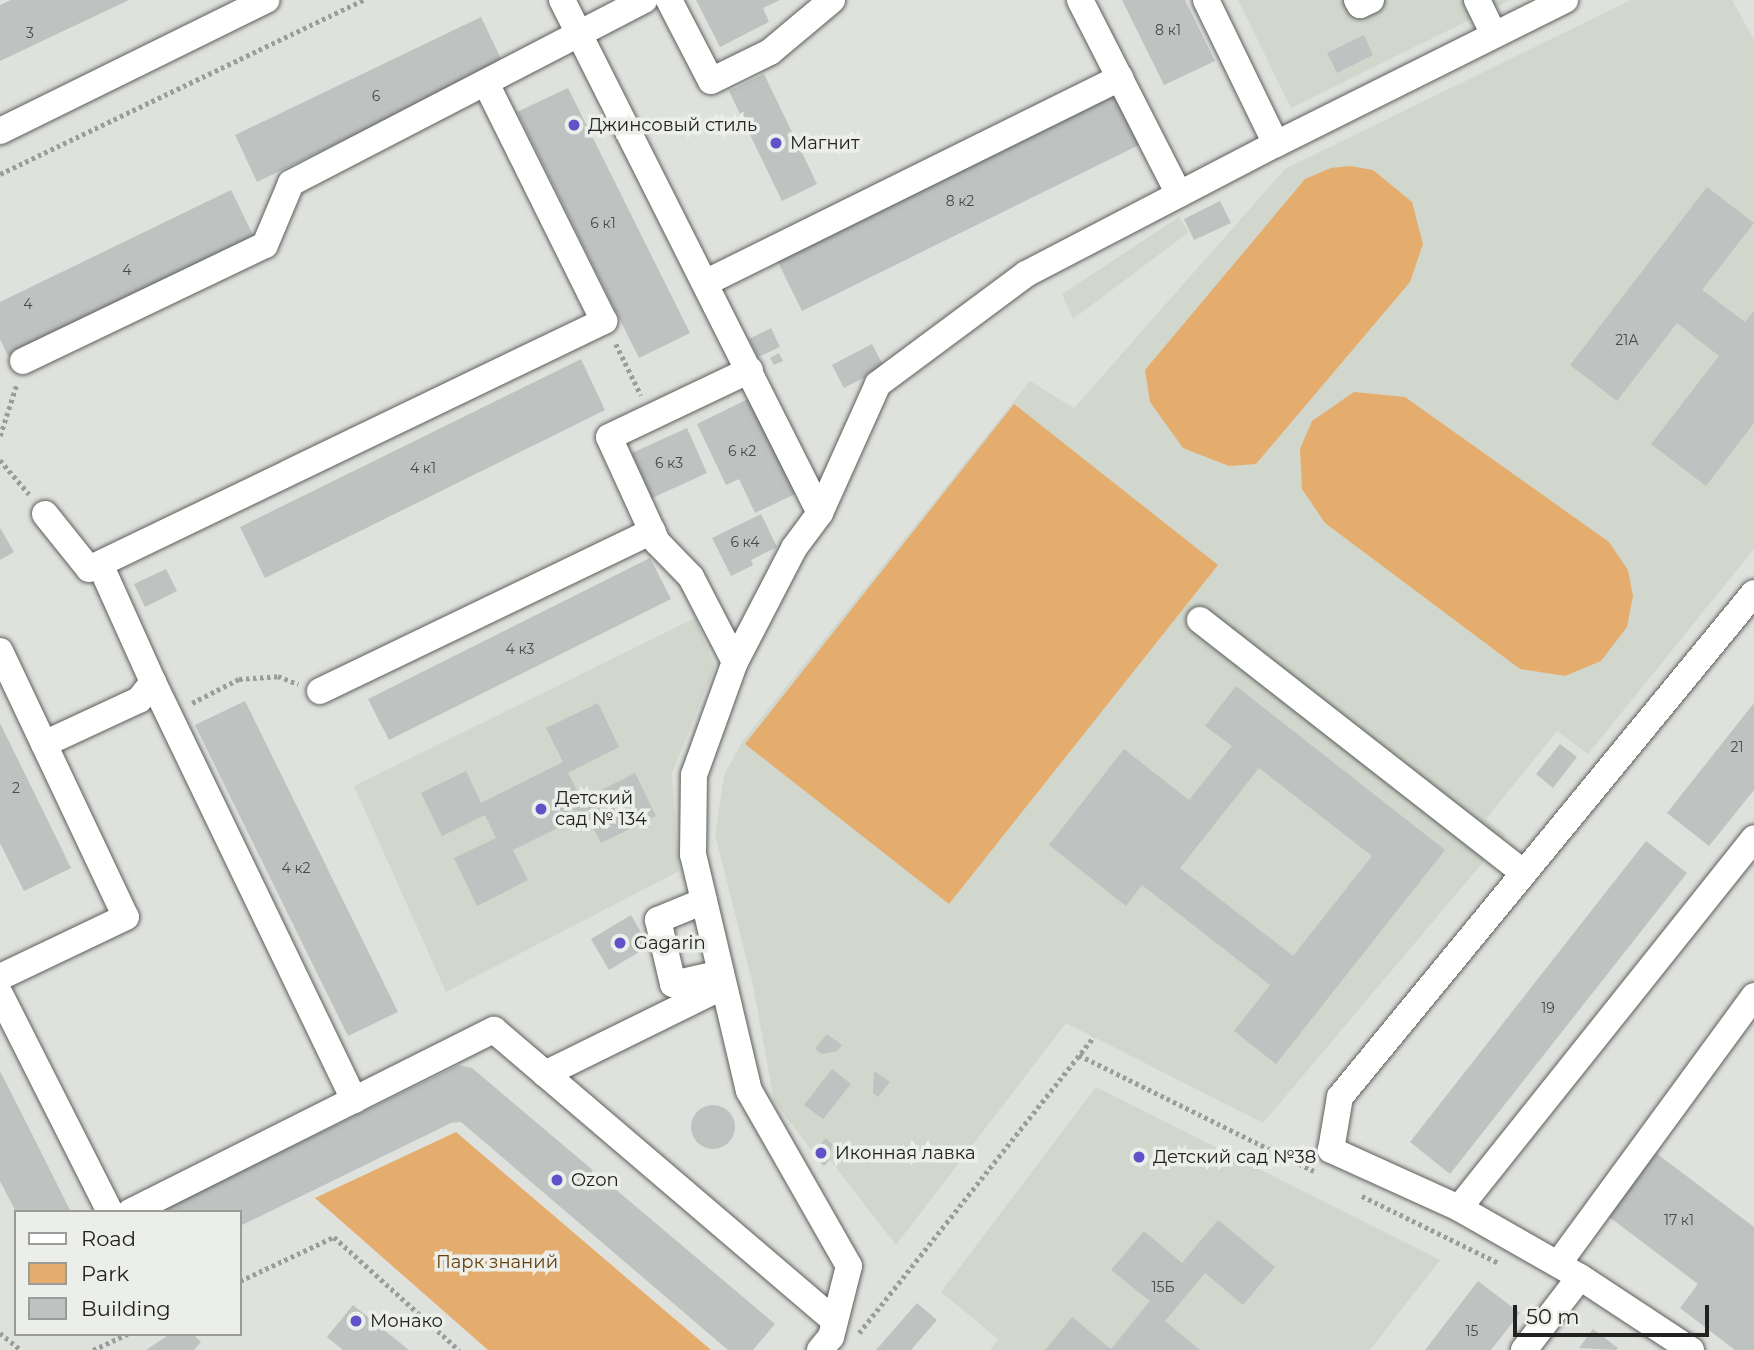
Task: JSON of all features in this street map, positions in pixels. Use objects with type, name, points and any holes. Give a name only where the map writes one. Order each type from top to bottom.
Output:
[{"type":"street","points":[[0,131],[266,0]]},
{"type":"street","points":[[562,0],[707,282],[820,513]]},
{"type":"street","points":[[23,362],[265,245],[290,183],[643,0]]},
{"type":"street","points":[[669,0],[711,81],[770,52],[832,0]]},
{"type":"street","points":[[1080,0],[1179,194]]},
{"type":"street","points":[[1206,0],[1276,144]]},
{"type":"street","points":[[1357,0],[1360,5],[1371,0]]},
{"type":"street","points":[[1477,0],[1494,35]]},
{"type":"street","points":[[820,1350],[831,1337],[849,1266],[749,1091],[693,855],[694,775],[735,662],[794,548],[820,513],[878,384],[1026,274],[1276,144],[1565,0]]},
{"type":"street","points":[[707,282],[1120,78]]},
{"type":"street","points":[[45,514],[89,569],[604,321],[486,83]]},
{"type":"street","points":[[735,662],[691,577],[657,542],[610,437],[750,370]]},
{"type":"street","points":[[320,691],[652,531]]},
{"type":"street","points":[[100,564],[153,682],[354,1100]]},
{"type":"street","points":[[1691,1350],[1569,1270],[1459,1208],[1331,1150],[1340,1097],[1754,593]]},
{"type":"street","points":[[1200,620],[1524,873]]},
{"type":"street","points":[[0,651],[126,917],[0,977]]},
{"type":"street","points":[[44,744],[139,700],[153,682]]},
{"type":"street","points":[[1459,1208],[1754,838]]},
{"type":"street","points":[[704,901],[658,920],[673,984],[722,979]]},
{"type":"street","points":[[545,1074],[722,979]]},
{"type":"street","points":[[0,995],[109,1210]]},
{"type":"street","points":[[1524,1350],[1569,1270],[1754,996]]},
{"type":"street","points":[[134,1210],[494,1030],[835,1321]]},
{"type":"path","points":[[0,174],[363,0]]},
{"type":"path","points":[[604,321],[652,417]]},
{"type":"path","points":[[0,436],[23,362]]},
{"type":"path","points":[[0,460],[45,514]]},
{"type":"path","points":[[169,714],[239,679],[278,676],[320,691]]},
{"type":"path","points":[[854,1339],[1094,1037]]},
{"type":"path","points":[[242,1280],[334,1237],[459,1350]]},
{"type":"path","points":[[0,1333],[21,1350]]},
{"type":"path","points":[[93,1350],[123,1336]]},
{"type":"shaded area","points":[[1238,0],[1510,0],[1291,108]]},
{"type":"shaded area","points":[[1631,0],[1732,0],[1754,40],[1754,549],[1588,754],[1557,731],[1486,819],[1506,835],[1263,1123],[1066,1023],[896,1245],[830,1160],[824,1166],[811,1154],[813,1152],[774,1101],[753,985],[715,835],[724,775],[742,742],[1030,381],[1074,408],[1285,169]]},
{"type":"shaded area","points":[[1179,217],[1189,232],[1073,319],[1062,294]]},
{"type":"shaded area","points":[[695,618],[715,667],[672,773],[679,871],[446,992],[354,786]]},
{"type":"shaded area","name":"Детский сад №38","points":[[1096,1087],[1440,1260],[1370,1350],[990,1350],[998,1339],[941,1292]]},
{"type":"green space","points":[[1350,166],[1373,170],[1412,202],[1423,244],[1410,282],[1256,464],[1229,466],[1183,448],[1150,402],[1145,370],[1305,179],[1331,168]]},
{"type":"green space","points":[[1354,392],[1405,397],[1609,542],[1628,570],[1633,596],[1627,627],[1601,661],[1565,676],[1520,669],[1325,523],[1302,489],[1300,449],[1312,421]]},
{"type":"green space","points":[[1014,404],[1218,565],[949,904],[745,744]]},
{"type":"green space","name":"Парк знаний","points":[[456,1132],[711,1350],[488,1350],[315,1198]]},
{"type":"building","points":[[11,0],[129,0],[0,61],[0,5]]},
{"type":"building","points":[[696,0],[780,0],[763,8],[769,22],[720,47]]},
{"type":"building","points":[[1122,0],[1185,0],[1215,61],[1164,85]]},
{"type":"building","points":[[481,17],[503,63],[257,182],[235,135]]},
{"type":"building","points":[[1364,35],[1373,55],[1337,73],[1327,53]]},
{"type":"building","name":"Магнит","points":[[764,74],[817,184],[782,201],[729,91]]},
{"type":"building","points":[[568,88],[690,333],[639,358],[517,112]]},
{"type":"building","points":[[1118,92],[1143,143],[802,311],[777,260]]},
{"type":"building","points":[[1707,187],[1754,223],[1702,290],[1745,322],[1754,311],[1754,423],[1706,486],[1651,444],[1719,356],[1677,323],[1617,401],[1570,365]]},
{"type":"building","points":[[231,190],[254,237],[8,356],[0,339],[0,302]]},
{"type":"building","points":[[1220,201],[1231,223],[1194,240],[1184,219]]},
{"type":"building","points":[[771,328],[780,347],[758,357],[749,339]]},
{"type":"building","points":[[872,344],[884,367],[844,388],[832,365]]},
{"type":"building","points":[[779,353],[783,361],[774,365],[770,358]]},
{"type":"building","points":[[581,359],[605,410],[265,578],[240,527]]},
{"type":"building","points":[[750,398],[795,494],[755,513],[739,479],[726,485],[697,424]]},
{"type":"building","points":[[687,428],[707,473],[652,498],[632,453]]},
{"type":"building","points":[[761,514],[777,547],[751,560],[753,565],[731,576],[712,538]]},
{"type":"building","points":[[0,528],[14,552],[0,560]]},
{"type":"building","points":[[650,558],[671,599],[389,740],[368,699]]},
{"type":"building","points":[[166,569],[177,591],[145,607],[134,584]]},
{"type":"building","points":[[1236,686],[1445,850],[1276,1064],[1234,1031],[1270,985],[1142,885],[1126,906],[1049,845],[1124,749],[1189,800],[1232,746],[1205,726]],"holes":[[[1259,768],[1372,856],[1293,956],[1180,868]]]},
{"type":"building","points":[[245,701],[398,1012],[348,1036],[195,725]]},
{"type":"building","name":"Детский сад № 134","points":[[598,703],[619,747],[568,773],[582,800],[635,773],[656,816],[601,843],[586,814],[513,850],[528,880],[477,906],[454,858],[496,838],[485,815],[442,836],[421,793],[466,771],[481,803],[563,762],[546,728]]},
{"type":"building","points":[[1754,703],[1754,790],[1709,846],[1667,813]]},
{"type":"building","points":[[0,723],[71,868],[24,891],[0,843]]},
{"type":"building","points":[[1560,744],[1577,757],[1553,788],[1536,774]]},
{"type":"building","points":[[1646,841],[1687,873],[1450,1174],[1410,1142]]},
{"type":"building","name":"Gagarin","points":[[631,915],[649,946],[609,970],[591,939]]},
{"type":"building","points":[[827,1034],[842,1045],[837,1051],[822,1054],[815,1049]]},
{"type":"building","points":[[459,1065],[472,1068],[775,1324],[753,1350],[728,1350],[461,1122],[451,1123],[242,1225],[242,1210],[162,1210]]},
{"type":"building","points":[[832,1069],[851,1084],[823,1119],[804,1105]]},
{"type":"building","points":[[0,1071],[70,1210],[15,1210],[0,1181]]},
{"type":"building","points":[[874,1071],[890,1082],[878,1097],[873,1093]]},
{"type":"building","points":[[713,1105],[728,1112],[735,1127],[728,1142],[713,1149],[698,1142],[691,1127],[698,1112]]},
{"type":"building","name":"Иконная лавка","points":[[826,1138],[832,1144],[829,1160],[824,1166],[811,1154]]},
{"type":"building","points":[[1652,1150],[1754,1227],[1754,1350],[1735,1350],[1680,1308],[1698,1284],[1604,1213]]},
{"type":"building","points":[[1218,1220],[1275,1267],[1243,1305],[1205,1273],[1165,1321],[1200,1350],[1045,1350],[1072,1317],[1111,1349],[1150,1301],[1111,1270],[1144,1231],[1182,1263]]},
{"type":"building","points":[[1478,1281],[1520,1313],[1491,1350],[1425,1350]]},
{"type":"building","points":[[917,1303],[937,1320],[911,1350],[876,1350]]},
{"type":"building","name":"Монако","points":[[353,1305],[409,1350],[343,1350],[327,1337]]},
{"type":"building","points":[[1593,1329],[1618,1348],[1579,1348]]},
{"type":"building","points":[[167,1336],[195,1336],[201,1342],[194,1350],[146,1350]]},
{"type":"place","name":"Джинсовый стиль","points":[[574,125]]},
{"type":"place","name":"Магнит","points":[[776,143]]},
{"type":"place","name":"Детский сад № 134","points":[[541,809]]},
{"type":"place","name":"Gagarin","points":[[620,943]]},
{"type":"place","name":"Иконная лавка","points":[[821,1153]]},
{"type":"place","name":"Детский сад №38","points":[[1139,1157]]},
{"type":"place","name":"Ozon","points":[[557,1180]]},
{"type":"place","name":"Монако","points":[[356,1321]]}]
